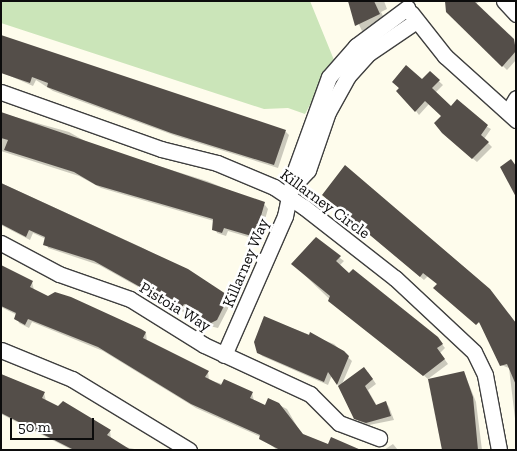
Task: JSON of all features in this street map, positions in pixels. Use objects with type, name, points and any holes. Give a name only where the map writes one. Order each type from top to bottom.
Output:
[{"type":"street","points":[[504,1],[516,14]]},
{"type":"street","points":[[405,4],[416,20],[462,73],[512,116],[516,98]]},
{"type":"street","name":"Killarney Way","points":[[293,191],[294,173],[329,78],[356,46],[405,4]]},
{"type":"street","name":"Killarney Way","points":[[224,355],[293,191],[308,170],[328,112],[348,76],[369,53],[416,20]]},
{"type":"street","name":"Killarney Circle","points":[[1,92],[161,149],[217,163],[293,191],[395,278],[474,352],[485,375],[498,450]]},
{"type":"street","name":"Pistoia Way","points":[[1,243],[59,274],[130,300],[224,355],[310,394],[324,411],[339,423],[379,438]]},
{"type":"street","points":[[1,350],[72,379],[189,450]]},
{"type":"green space","points":[[1,1],[310,1],[334,60],[305,114],[288,108],[264,109],[1,23]]},
{"type":"building","points":[[348,1],[374,1],[380,14],[355,26]]},
{"type":"building","points":[[445,1],[474,1],[514,39],[516,51],[502,67],[446,12]]},
{"type":"building","points":[[1,35],[286,130],[274,165],[171,133],[47,87],[48,83],[32,77],[30,83],[1,73]]},
{"type":"building","points":[[406,65],[422,79],[430,71],[440,80],[432,88],[451,106],[457,99],[488,125],[481,135],[489,142],[472,159],[442,133],[434,123],[441,116],[425,101],[415,112],[396,91],[399,88],[392,82]]},
{"type":"building","points":[[1,112],[265,202],[255,237],[224,228],[222,233],[212,230],[213,219],[96,185],[74,172],[4,150],[8,140],[1,138]]},
{"type":"building","points":[[511,159],[516,166],[516,197],[500,167]]},
{"type":"building","points":[[345,165],[490,289],[516,323],[516,385],[507,364],[500,366],[479,322],[476,325],[433,288],[437,284],[423,273],[420,277],[322,195]]},
{"type":"building","points":[[1,183],[188,269],[229,296],[217,320],[207,325],[195,320],[199,311],[184,304],[181,310],[94,261],[43,245],[45,237],[29,230],[26,237],[1,224]]},
{"type":"building","points":[[316,237],[341,256],[336,261],[349,273],[353,269],[438,337],[443,344],[437,348],[445,359],[423,376],[328,301],[330,296],[291,264]]},
{"type":"building","points":[[1,265],[33,281],[30,287],[48,296],[55,292],[71,297],[141,329],[146,332],[143,338],[209,371],[205,377],[221,385],[224,379],[253,392],[250,398],[265,405],[268,398],[279,403],[303,434],[328,444],[331,437],[361,450],[280,450],[259,439],[260,435],[191,404],[98,347],[28,319],[25,325],[14,319],[16,313],[1,306]]},
{"type":"building","points":[[264,316],[309,335],[310,332],[344,351],[349,356],[337,385],[328,372],[324,382],[257,353],[254,342]]},
{"type":"building","points":[[364,367],[373,379],[365,386],[376,405],[386,401],[391,416],[366,423],[354,419],[338,386]]},
{"type":"building","points":[[464,371],[473,397],[478,450],[442,450],[428,379]]},
{"type":"building","points":[[1,374],[45,392],[42,398],[58,406],[63,401],[111,430],[107,435],[131,450],[74,450],[1,413]]}]
